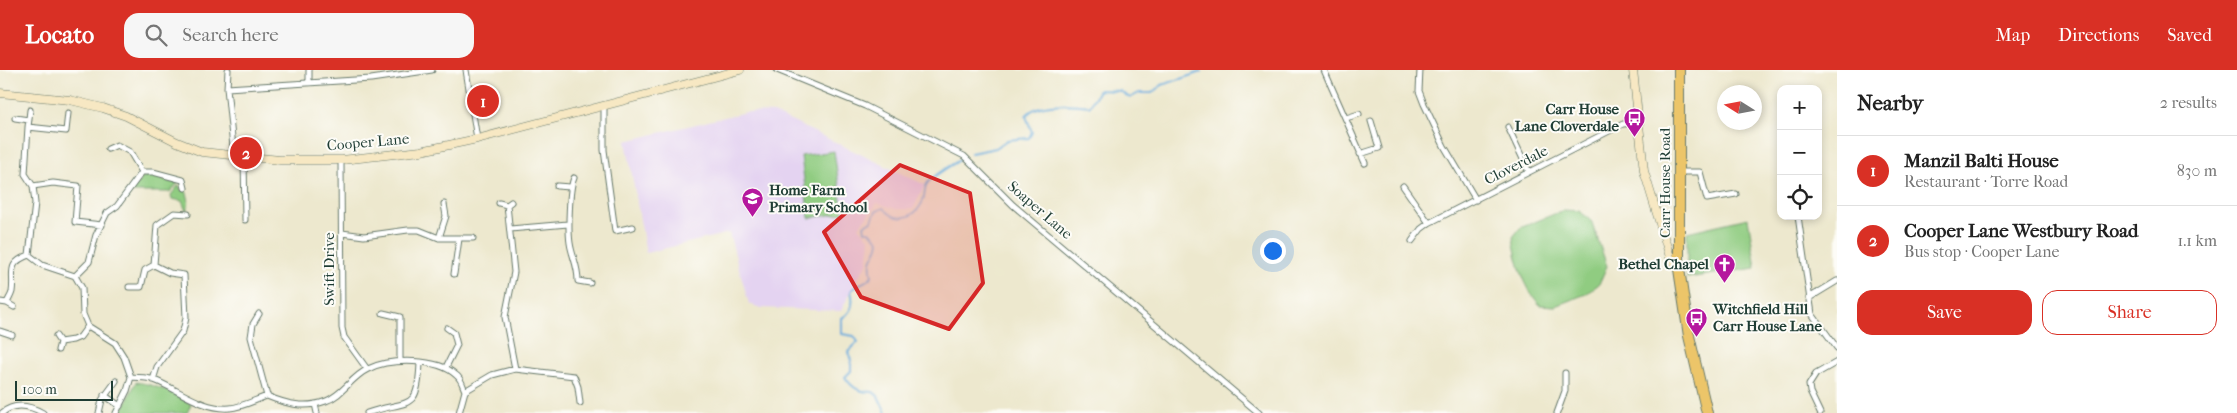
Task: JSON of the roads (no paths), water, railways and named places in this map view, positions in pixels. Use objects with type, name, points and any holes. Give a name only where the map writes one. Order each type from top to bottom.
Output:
[{"type":"highway","name":"Carr House Road","points":[[1679,70],[1679,269],[1689,336],[1707,413]]},
{"type":"main road","name":"Cooper Lane","points":[[0,93],[70,100],[103,108],[126,116],[202,152],[234,157],[280,160],[341,160],[421,151],[476,139],[740,70]]},
{"type":"main road","points":[[1633,70],[1644,171],[1670,257],[1679,269]]},
{"type":"street","points":[[228,70],[227,88],[234,157]]},
{"type":"street","points":[[309,70],[309,83]]},
{"type":"street","points":[[227,88],[371,79],[432,70]]},
{"type":"street","points":[[466,70],[476,139]]},
{"type":"street","name":"Soaper Lane","points":[[777,70],[865,106],[964,156],[1013,205],[1259,413]]},
{"type":"street","points":[[1324,70],[1365,163]]},
{"type":"street","points":[[1420,70],[1419,91],[1444,146],[1476,200]]},
{"type":"street","points":[[604,107],[604,150],[616,238]]},
{"type":"street","points":[[28,255],[35,203],[33,186],[25,174],[30,110]]},
{"type":"street","points":[[28,127],[66,131],[68,113]]},
{"type":"street","points":[[1346,118],[1359,114]]},
{"type":"street","points":[[15,118],[29,120]]},
{"type":"street","points":[[1360,154],[1379,148],[1372,121]]},
{"type":"street","name":"Cloverdale","points":[[1412,241],[1429,223],[1623,124],[1639,123]]},
{"type":"street","points":[[1508,127],[1529,172]]},
{"type":"street","points":[[108,149],[116,145],[130,152],[142,172]]},
{"type":"street","points":[[244,157],[244,220]]},
{"type":"street","name":"Swift Drive","points":[[341,160],[342,328],[344,337],[367,369]]},
{"type":"street","points":[[142,172],[154,172],[183,180]]},
{"type":"street","points":[[75,276],[88,262],[96,236],[107,213],[117,206],[142,172]]},
{"type":"street","points":[[1680,172],[1700,172],[1707,198],[1713,199],[1736,194]]},
{"type":"street","points":[[185,188],[183,180],[187,173]]},
{"type":"street","points":[[574,178],[570,187],[571,209],[568,224],[570,245],[578,267],[578,281],[590,283]]},
{"type":"street","points":[[33,186],[53,183],[78,186],[75,222],[102,225]]},
{"type":"street","points":[[557,186],[570,187]]},
{"type":"street","points":[[1403,186],[1429,223]]},
{"type":"street","points":[[498,203],[509,204],[514,272],[505,317],[515,369]]},
{"type":"street","points":[[439,238],[446,216],[444,204]]},
{"type":"street","points":[[154,265],[157,225],[174,213],[188,214]]},
{"type":"street","points":[[1799,220],[1809,298],[1815,319],[1837,348]]},
{"type":"street","points":[[510,229],[568,224]]},
{"type":"street","points":[[615,231],[633,228]]},
{"type":"street","points":[[342,233],[364,236],[418,230],[439,238],[474,238]]},
{"type":"street","points":[[454,274],[459,239]]},
{"type":"street","points":[[28,255],[42,265],[75,276],[82,288],[82,314],[88,326],[115,343],[124,357],[131,377],[116,413]]},
{"type":"street","points":[[7,303],[12,293],[10,272],[19,259],[28,255]]},
{"type":"street","points":[[130,287],[143,290],[145,270],[154,265]]},
{"type":"street","points":[[153,380],[157,367],[183,331],[186,318],[184,275],[170,272],[154,265]]},
{"type":"street","points":[[1809,298],[1837,281]]},
{"type":"street","points":[[0,302],[14,307]]},
{"type":"street","points":[[400,362],[400,316],[404,311]]},
{"type":"street","points":[[383,313],[400,316]]},
{"type":"street","points":[[259,314],[253,324],[251,337],[267,396]]},
{"type":"street","points":[[246,320],[253,324]]},
{"type":"street","points":[[60,342],[80,337],[88,326]]},
{"type":"street","points":[[446,367],[457,345],[454,333],[447,328]]},
{"type":"street","points":[[0,332],[12,335]]},
{"type":"street","points":[[56,336],[60,342],[58,350]]},
{"type":"street","points":[[131,377],[153,380],[200,402],[214,406],[228,408],[239,406],[267,396],[288,404],[315,404],[336,396],[354,378],[367,369],[382,364],[400,362],[420,363],[446,367],[458,376],[465,392],[459,413]]},
{"type":"street","points":[[1820,413],[1810,392],[1809,385],[1816,374],[1837,362]]},
{"type":"street","points":[[367,413],[385,407],[404,405],[415,398],[419,388],[420,363]]},
{"type":"street","points":[[465,392],[492,375],[515,369],[574,376]]},
{"type":"street","points":[[574,376],[578,370]]},
{"type":"street","points":[[1557,413],[1565,391],[1565,373]]},
{"type":"street","points":[[574,376],[578,387],[580,403]]},
{"type":"street","points":[[99,413],[104,395],[116,381]]},
{"type":"street","points":[[104,395],[120,406]]},
{"type":"street","points":[[315,404],[317,413]]},
{"type":"street","points":[[2,413],[9,408],[20,405],[32,407],[43,413]]},
{"type":"waterway","points":[[971,153],[996,148],[1007,140],[1029,138],[1032,132],[1026,116],[1038,108],[1056,105],[1090,106],[1099,90],[1120,91],[1130,98],[1139,93],[1152,93],[1162,85],[1201,72]]},
{"type":"waterway","points":[[886,413],[878,396],[873,392],[856,389],[845,377],[851,371],[851,360],[848,352],[858,342],[854,336],[842,334],[842,318],[846,316],[852,306],[851,291],[872,276],[871,263],[879,241],[869,231],[865,231],[864,225],[872,221],[876,211],[884,208],[893,216],[904,217],[914,213],[922,203],[929,181],[963,158]]},
{"type":"place","name":"Manzil Balti House","points":[[483,101]]},
{"type":"place","name":"Carr House Lane Cloverdale","points":[[1635,137]]},
{"type":"place","name":"Cooper Lane Westbury Road","points":[[246,153]]},
{"type":"place","name":"Home Farm Primary School","points":[[753,218]]},
{"type":"place","name":"Bethel Chapel","points":[[1725,283]]},
{"type":"place","name":"Witchfield Hill Carr House Lane","points":[[1697,337]]}]
